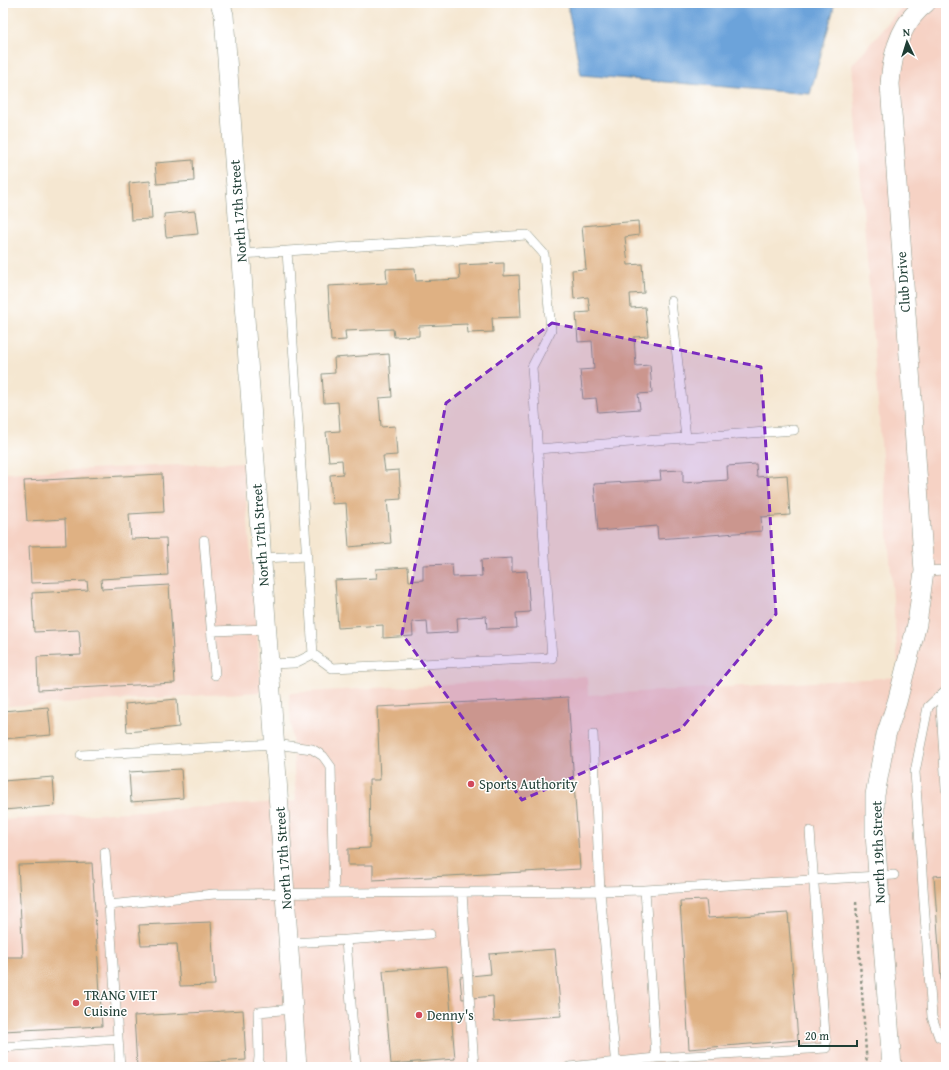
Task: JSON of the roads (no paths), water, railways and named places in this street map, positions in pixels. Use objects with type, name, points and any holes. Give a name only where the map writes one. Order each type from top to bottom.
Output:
[{"type":"street","name":"North 17th Street","points":[[220,3],[224,15],[298,1067]]},
{"type":"street","name":"Club Drive","points":[[924,571],[890,84],[891,66],[895,49],[902,33],[910,19],[926,3]]},
{"type":"street","name":"North 19th Street","points":[[892,1067],[886,875],[875,834],[875,796],[886,735],[897,702],[917,624],[924,571]]},
{"type":"lane","points":[[241,254],[527,235],[544,254],[552,330],[532,367],[552,658],[332,668],[314,654],[287,251]]},
{"type":"lane","points":[[671,301],[686,438]]},
{"type":"lane","points":[[537,450],[794,430]]},
{"type":"lane","points":[[204,540],[215,675]]},
{"type":"lane","points":[[262,558],[307,556]]},
{"type":"lane","points":[[924,571],[946,570]]},
{"type":"lane","points":[[212,631],[267,629]]},
{"type":"lane","points":[[269,664],[295,663],[314,654]]},
{"type":"lane","points":[[946,690],[928,707],[915,772],[932,1017],[940,1037],[946,1040]]},
{"type":"lane","points":[[946,695],[941,707],[946,789]]},
{"type":"lane","points":[[593,734],[600,891],[615,1065]]},
{"type":"lane","points":[[81,755],[275,744],[312,749],[323,756],[331,767],[334,893]]},
{"type":"lane","points":[[569,1067],[615,1065],[656,1058],[826,1048],[810,831]]},
{"type":"lane","points":[[105,852],[120,1067]]},
{"type":"lane","points":[[109,904],[214,894],[462,893],[645,890],[886,875]]},
{"type":"lane","points":[[645,890],[656,1058]]},
{"type":"lane","points":[[462,893],[474,1067]]},
{"type":"lane","points":[[289,944],[430,934]]},
{"type":"lane","points":[[346,940],[356,1067]]},
{"type":"lane","points":[[258,1067],[258,1012],[293,1009]]},
{"type":"lane","points":[[3,1047],[118,1039]]},
{"type":"water","points":[[567,3],[834,3],[810,94],[581,75]]},
{"type":"place","name":"Sports Authority","points":[[471,784]]},
{"type":"place","name":"TRANG VIET Cuisine","points":[[76,1003]]},
{"type":"place","name":"Denny's","points":[[419,1015]]}]
